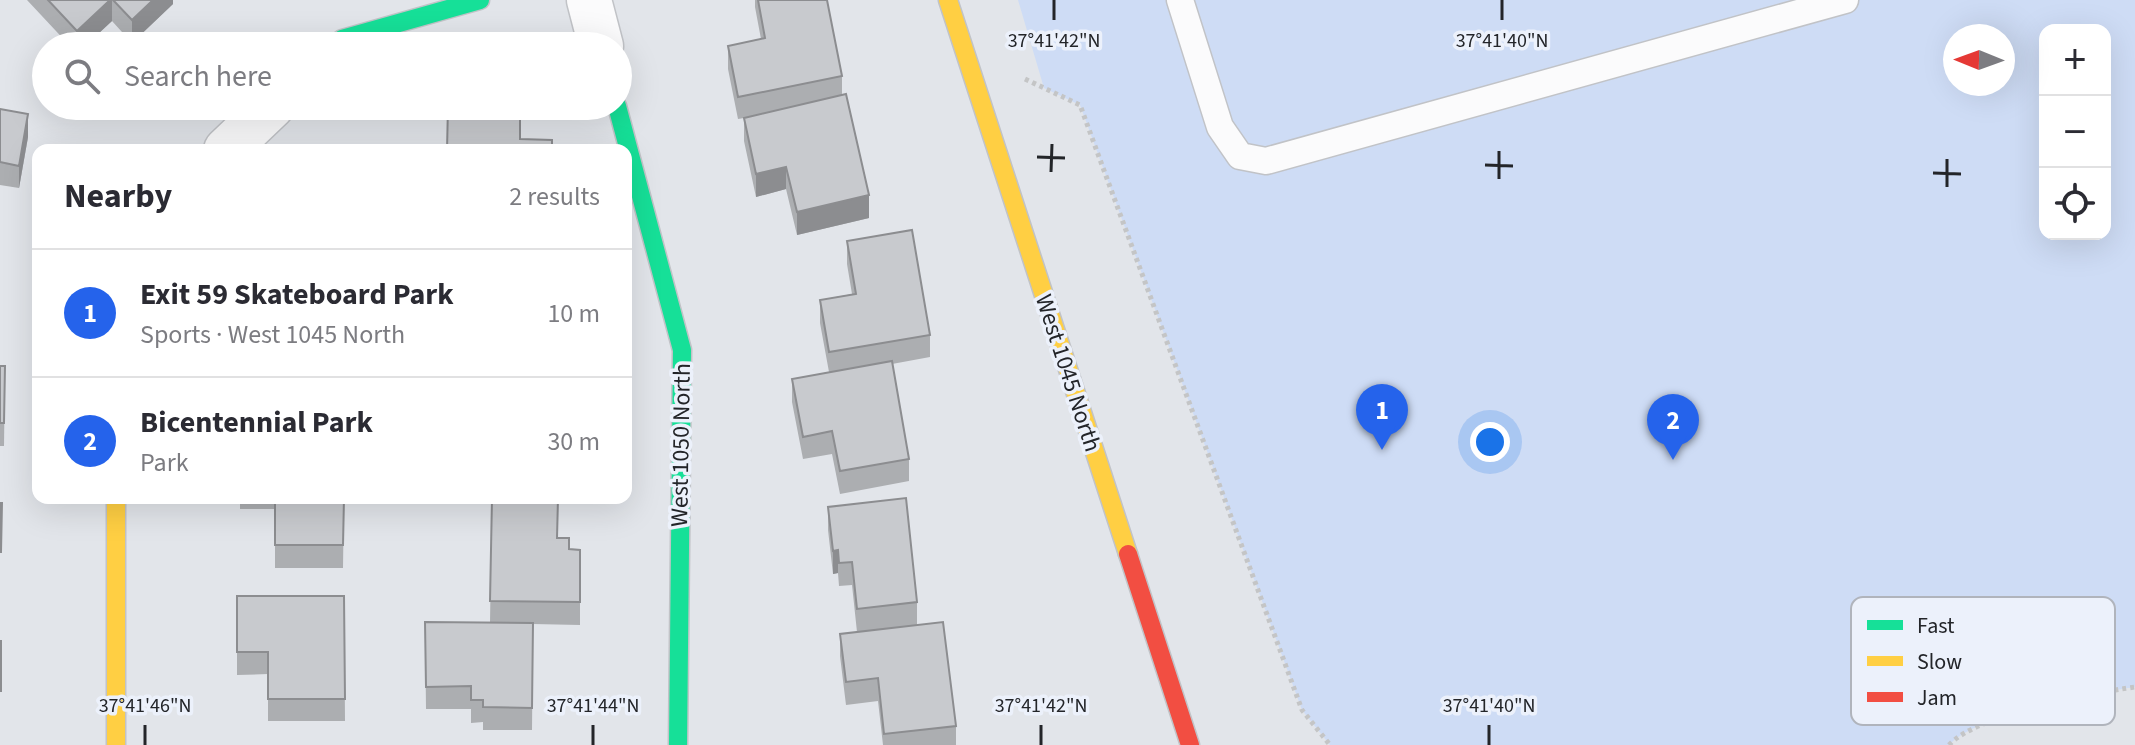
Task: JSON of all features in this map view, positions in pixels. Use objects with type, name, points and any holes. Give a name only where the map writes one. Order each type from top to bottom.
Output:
[{"type":"street","points":[[367,32],[480,0]]},
{"type":"street","points":[[589,0],[597,32]]},
{"type":"street","name":"West 1045 North","points":[[948,0],[1190,745]]},
{"type":"street","points":[[232,144],[257,120]]},
{"type":"street","name":"West 1050 North","points":[[621,120],[627,144]]},
{"type":"street","name":"West 1050 North","points":[[632,162],[682,350],[678,745]]},
{"type":"street","points":[[116,504],[116,745]]},
{"type":"lane","points":[[1180,0],[1220,127],[1240,156],[1266,161],[1845,0]]},
{"type":"path","points":[[963,48],[1080,105],[1302,710],[1330,745]]},
{"type":"path","points":[[2115,690],[2135,687]]},
{"type":"path","points":[[1949,745],[1959,734],[1984,725]]},
{"type":"shaded area","points":[[1018,0],[2135,0],[2135,687],[2115,690],[2115,597],[1851,597],[1851,725],[1982,725],[1949,745],[1330,745],[1302,710],[1080,105],[1044,88]]},
{"type":"building","points":[[48,0],[110,0],[77,31]]},
{"type":"building","points":[[113,0],[153,0],[132,20]]},
{"type":"building","points":[[758,0],[827,0],[842,76],[738,97],[728,46],[765,38]]},
{"type":"building","points":[[846,94],[869,195],[797,212],[786,167],[756,174],[744,118]]},
{"type":"building","points":[[0,109],[28,114],[19,166],[0,162]]},
{"type":"building","points":[[448,120],[520,120],[520,139],[552,140],[552,144],[447,144]]},
{"type":"building","points":[[912,230],[930,335],[829,352],[820,300],[856,294],[847,241]]},
{"type":"building","points":[[892,361],[909,459],[840,471],[832,431],[803,437],[792,379]]},
{"type":"building","points":[[0,366],[5,366],[4,423],[0,423]]},
{"type":"building","points":[[906,498],[917,602],[857,609],[852,562],[839,563],[838,550],[833,551],[828,507]]},
{"type":"building","points":[[2,503],[1,552],[0,552]]},
{"type":"building","points":[[275,504],[344,504],[343,545],[275,545]]},
{"type":"building","points":[[492,504],[558,504],[557,538],[569,538],[569,549],[580,550],[580,602],[490,601]]},
{"type":"building","points":[[237,596],[344,596],[345,699],[268,699],[268,652],[237,652]]},
{"type":"building","points":[[425,622],[533,623],[532,708],[483,707],[483,700],[471,700],[471,686],[426,687]]},
{"type":"building","points":[[943,622],[956,726],[884,734],[878,678],[846,682],[840,634]]},
{"type":"building","points":[[1,641],[1,691],[0,691]]},
{"type":"traffic: fast","points":[[367,32],[480,0]]},
{"type":"traffic: fast","points":[[621,120],[627,144]]},
{"type":"traffic: fast","points":[[632,162],[682,350],[678,745]]},
{"type":"traffic: slow","points":[[948,0],[1128,554]]},
{"type":"traffic: slow","points":[[116,504],[116,745]]},
{"type":"traffic: jam","points":[[1128,554],[1190,745]]},
{"type":"place","name":"Exit 59 Skateboard Park","points":[[1382,450]]},
{"type":"place","name":"Bicentennial Park","points":[[1673,460]]}]
